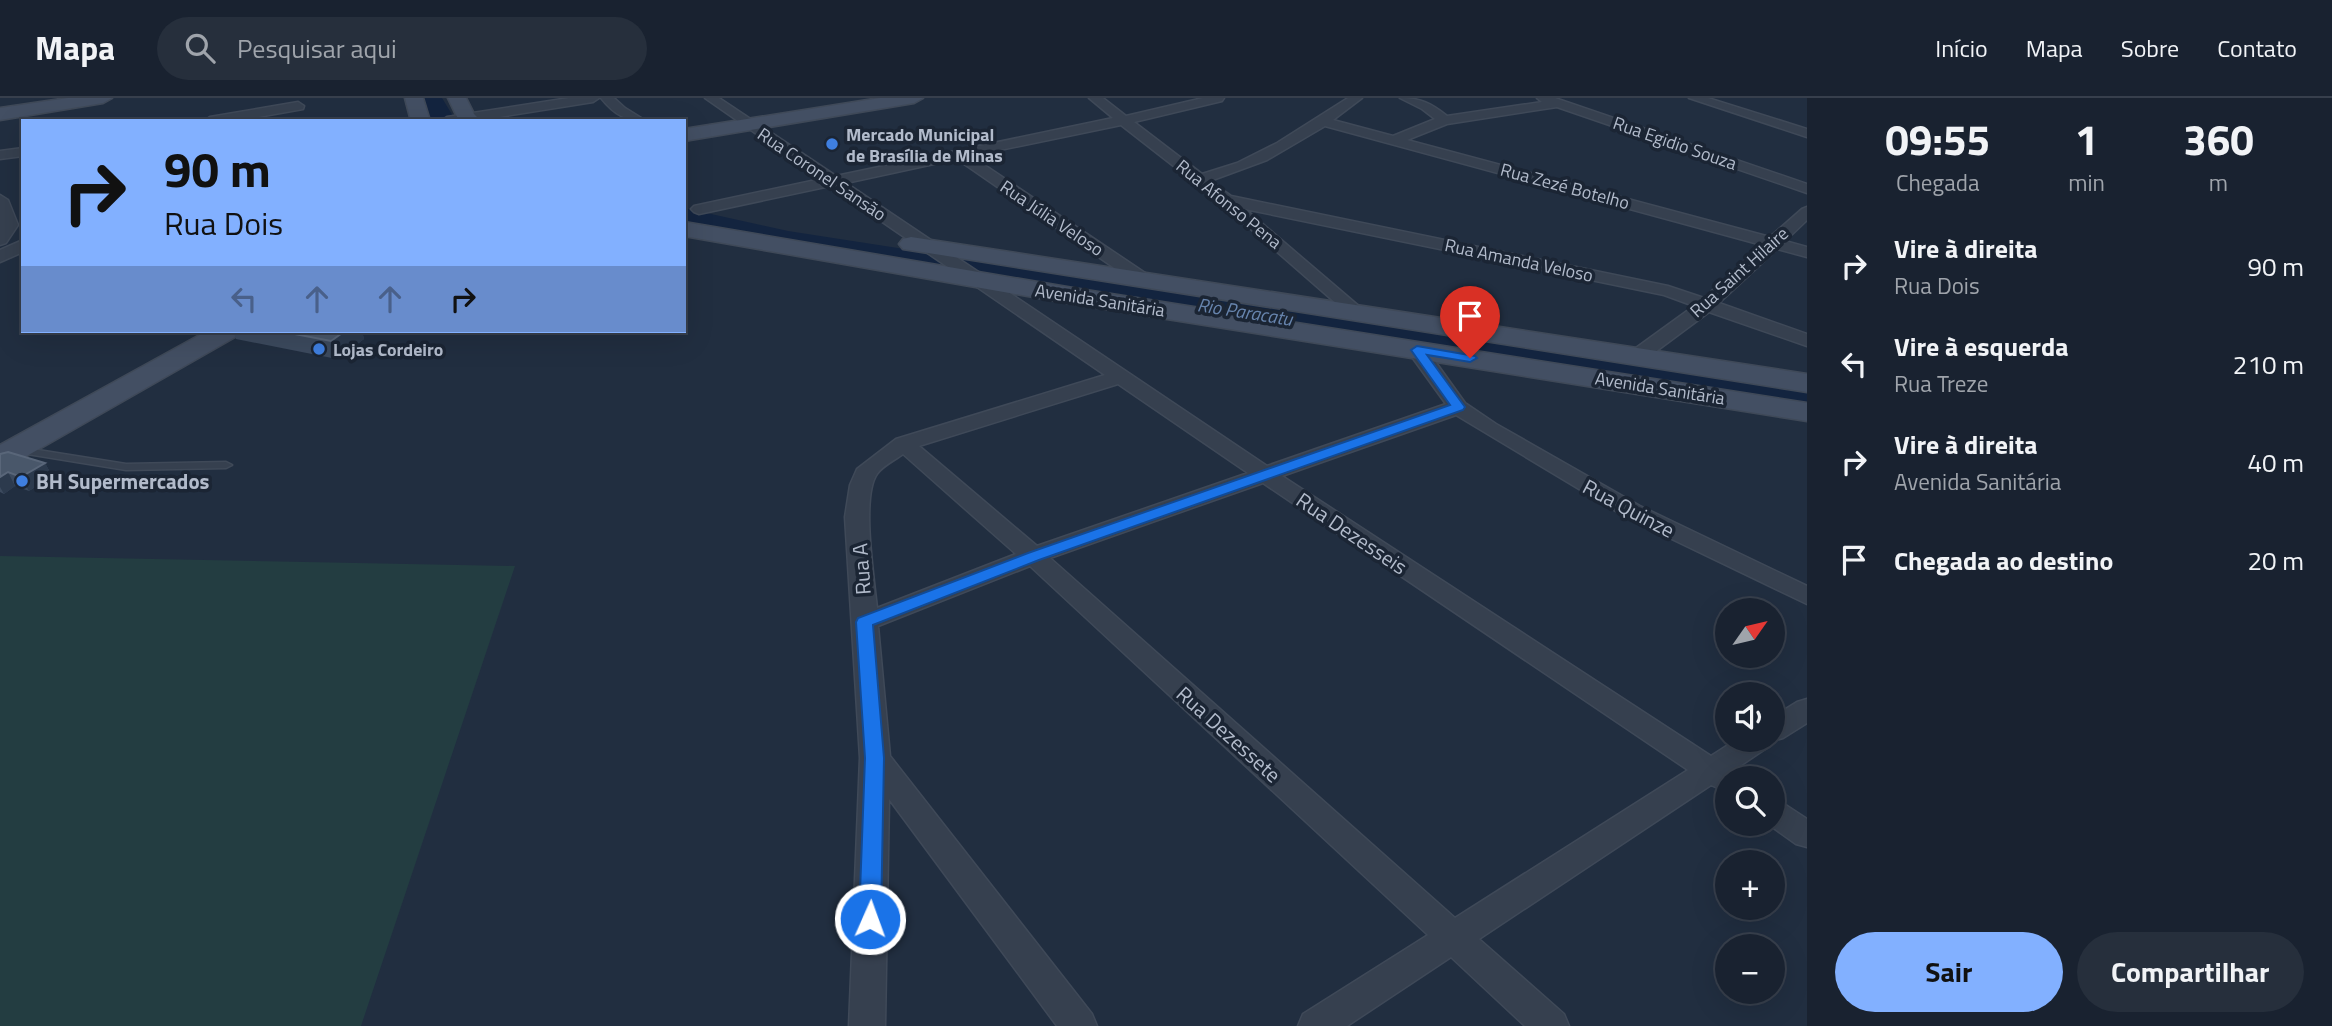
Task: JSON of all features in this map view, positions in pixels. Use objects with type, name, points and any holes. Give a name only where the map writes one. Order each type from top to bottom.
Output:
[{"type":"street","points":[[0,112],[79,98]]},
{"type":"street","points":[[0,112],[103,98]]},
{"type":"street","points":[[414,98],[420,119]]},
{"type":"street","points":[[457,98],[461,119],[593,98]]},
{"type":"street","points":[[607,98],[620,111],[636,119]]},
{"type":"street","name":"Rua Coronel Sansão","points":[[711,98],[981,280]]},
{"type":"street","points":[[686,135],[865,101],[914,98]]},
{"type":"street","name":"Rua Afonso Pena","points":[[1095,98],[1226,200],[1359,314]]},
{"type":"street","points":[[689,214],[1218,98]]},
{"type":"street","points":[[1200,179],[1244,166],[1281,147],[1356,98]]},
{"type":"street","points":[[1406,98],[1427,106],[1444,120]]},
{"type":"street","name":"Rua Egidio Souza","points":[[1543,98],[1807,189]]},
{"type":"street","points":[[1395,141],[1444,120],[1591,98]]},
{"type":"street","points":[[1695,98],[1807,133]]},
{"type":"street","points":[[222,119],[298,106]]},
{"type":"street","points":[[1773,122],[1807,118]]},
{"type":"street","name":"Rua Zezé Botelho","points":[[1322,121],[1807,252]]},
{"type":"street","points":[[0,155],[21,152]]},
{"type":"street","name":"Rua Júlia Veloso","points":[[960,155],[1145,281]]},
{"type":"street","name":"Rua Amanda Veloso","points":[[1226,200],[1650,287],[1708,304],[1807,340]]},
{"type":"street","points":[[0,240],[16,226],[3,201]]},
{"type":"street","name":"Rua Saint Hilaire","points":[[1636,357],[1708,304],[1807,212]]},
{"type":"street","name":"Avenida Sanitária","points":[[689,214],[934,248],[1807,383]]},
{"type":"street","name":"Avenida Sanitária","points":[[689,214],[981,280],[1807,412]]},
{"type":"street","points":[[0,257],[21,246]]},
{"type":"street","name":"Rua Dezesseis","points":[[981,280],[1264,474],[1715,773]]},
{"type":"street","points":[[8,454],[222,333]]},
{"type":"street","points":[[864,622],[1033,556],[1458,407],[1417,350]]},
{"type":"street","name":"Rua A","points":[[867,1026],[874,758],[857,517],[861,485],[868,470],[904,444],[1122,376]]},
{"type":"street","name":"Rua Quinze","points":[[1458,407],[1489,428],[1632,511],[1807,596]]},
{"type":"street","name":"Rua Dezessete","points":[[904,444],[1033,556],[1551,1026]]},
{"type":"street","points":[[1785,723],[1807,709]]},
{"type":"street","points":[[1730,766],[1745,752]]},
{"type":"street","points":[[874,758],[1079,1026]]},
{"type":"street","points":[[1316,1026],[1453,938],[1715,778]]},
{"type":"street","points":[[1785,820],[1807,835]]},
{"type":"lane","points":[[8,454],[126,467],[226,466]]},
{"type":"green space","points":[[0,556],[515,566],[361,1026],[0,1026]]},
{"type":"building","points":[[289,333],[342,333],[331,341]]},
{"type":"building","points":[[8,452],[45,463],[21,477],[8,472],[0,477],[0,454]]},
{"type":"waterway","name":"Rio Paracatu","points":[[430,98],[443,119]]},
{"type":"waterway","name":"Rio Paracatu","points":[[686,217],[788,240],[1253,313],[1399,332],[1807,398]]},
{"type":"place","name":"Mercado Municipal de Brasília de Minas","points":[[832,144]]},
{"type":"place","name":"Lojas Cordeiro","points":[[319,349]]},
{"type":"place","name":"BH Supermercados","points":[[22,481]]},
{"type":"route","points":[[870,919],[874,758],[864,622],[1033,556],[1458,407],[1417,350],[1470,358]]}]
